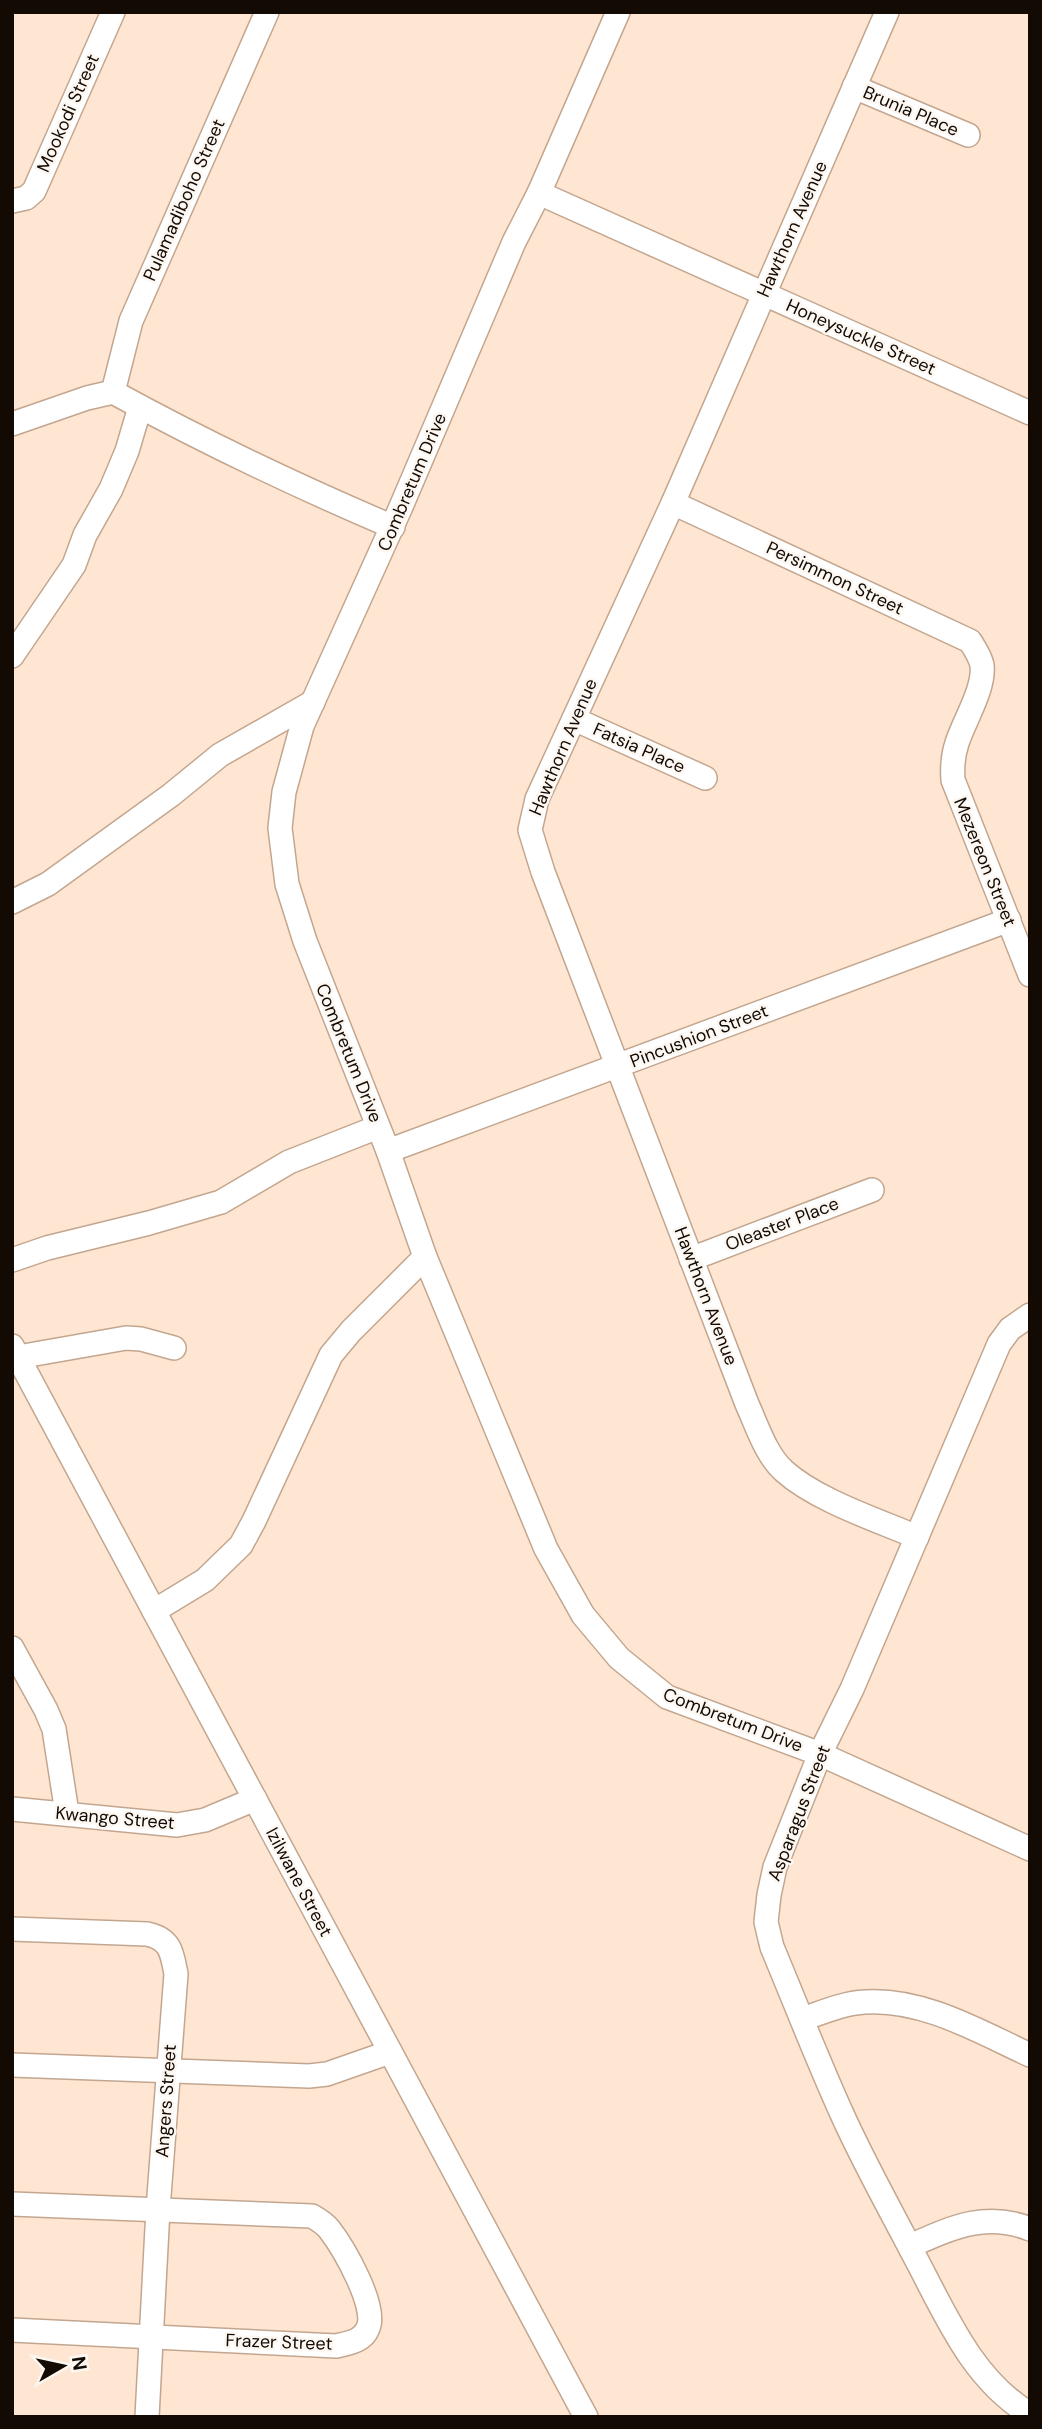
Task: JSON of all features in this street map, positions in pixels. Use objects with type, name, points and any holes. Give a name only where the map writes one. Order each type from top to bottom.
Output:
[{"type":"street","name":"Mookodi Street","points":[[12,201],[26,198],[34,191],[113,12]]},
{"type":"street","name":"Pulamadiboho Street","points":[[113,392],[131,321],[267,12]]},
{"type":"street","name":"Combretum Drive","points":[[618,12],[514,242],[393,527],[302,726],[284,792],[280,828],[286,884],[304,941],[388,1151],[425,1257],[546,1549],[583,1615],[619,1658],[667,1698],[820,1754],[1030,1849]]},
{"type":"street","name":"Hawthorn Avenue","points":[[887,12],[673,503],[537,799],[530,830],[533,846],[691,1259],[747,1404],[772,1457],[783,1471],[841,1505],[917,1537]]},
{"type":"street","name":"Brunia Place","points":[[854,87],[968,135]]},
{"type":"street","name":"Honeysuckle Street","points":[[538,193],[1030,413]]},
{"type":"street","points":[[12,424],[87,397],[113,392],[194,436],[306,490],[393,527]]},
{"type":"street","points":[[12,656],[74,565],[85,535],[111,489],[127,451],[140,407]]},
{"type":"street","name":"Persimmon Street","points":[[673,503],[955,633],[970,641],[979,654],[982,667]]},
{"type":"street","name":"Mezereon Street","points":[[982,667],[981,681],[952,762],[953,780],[1030,975]]},
{"type":"street","points":[[12,902],[48,884],[220,755],[313,702]]},
{"type":"street","name":"Fatsia Place","points":[[574,719],[705,778]]},
{"type":"street","name":"Pincushion Street","points":[[388,1151],[1009,920]]},
{"type":"street","points":[[12,1260],[47,1248],[221,1202],[289,1162],[378,1127]]},
{"type":"street","name":"Oleaster Place","points":[[691,1259],[872,1190]]},
{"type":"street","points":[[154,1611],[205,1580],[240,1545],[254,1521],[331,1355],[351,1331],[425,1257]]},
{"type":"street","name":"Asparagus Street","points":[[1030,1315],[1010,1329],[999,1343],[852,1689],[820,1754],[775,1867],[768,1895],[766,1922],[772,1947],[842,2114],[910,2246],[978,2368],[994,2387],[1030,2414]]},
{"type":"street","points":[[15,1351],[126,1338],[174,1348]]},
{"type":"street","name":"Izilwane Street","points":[[15,1351],[586,2417]]},
{"type":"street","points":[[12,1648],[54,1729],[67,1813]]},
{"type":"street","name":"Kwango Street","points":[[12,1809],[177,1825],[205,1820],[255,1799]]},
{"type":"street","name":"Angers Street","points":[[12,1928],[147,1934],[159,1937],[167,1943],[172,1953],[176,1974],[146,2417]]},
{"type":"street","points":[[803,2020],[832,2009],[865,2002],[892,2003],[953,2019],[1030,2055]]},
{"type":"street","points":[[12,2065],[309,2076],[327,2074],[390,2052]]},
{"type":"street","points":[[12,2204],[158,2209]]},
{"type":"street","name":"Frazer Street","points":[[150,2336],[336,2346],[354,2342],[364,2336],[371,2316],[369,2303],[342,2249],[322,2222],[312,2216],[158,2209]]},
{"type":"street","points":[[910,2246],[973,2222],[995,2220],[1016,2223],[1030,2229]]},
{"type":"street","points":[[12,2330],[150,2336]]}]
